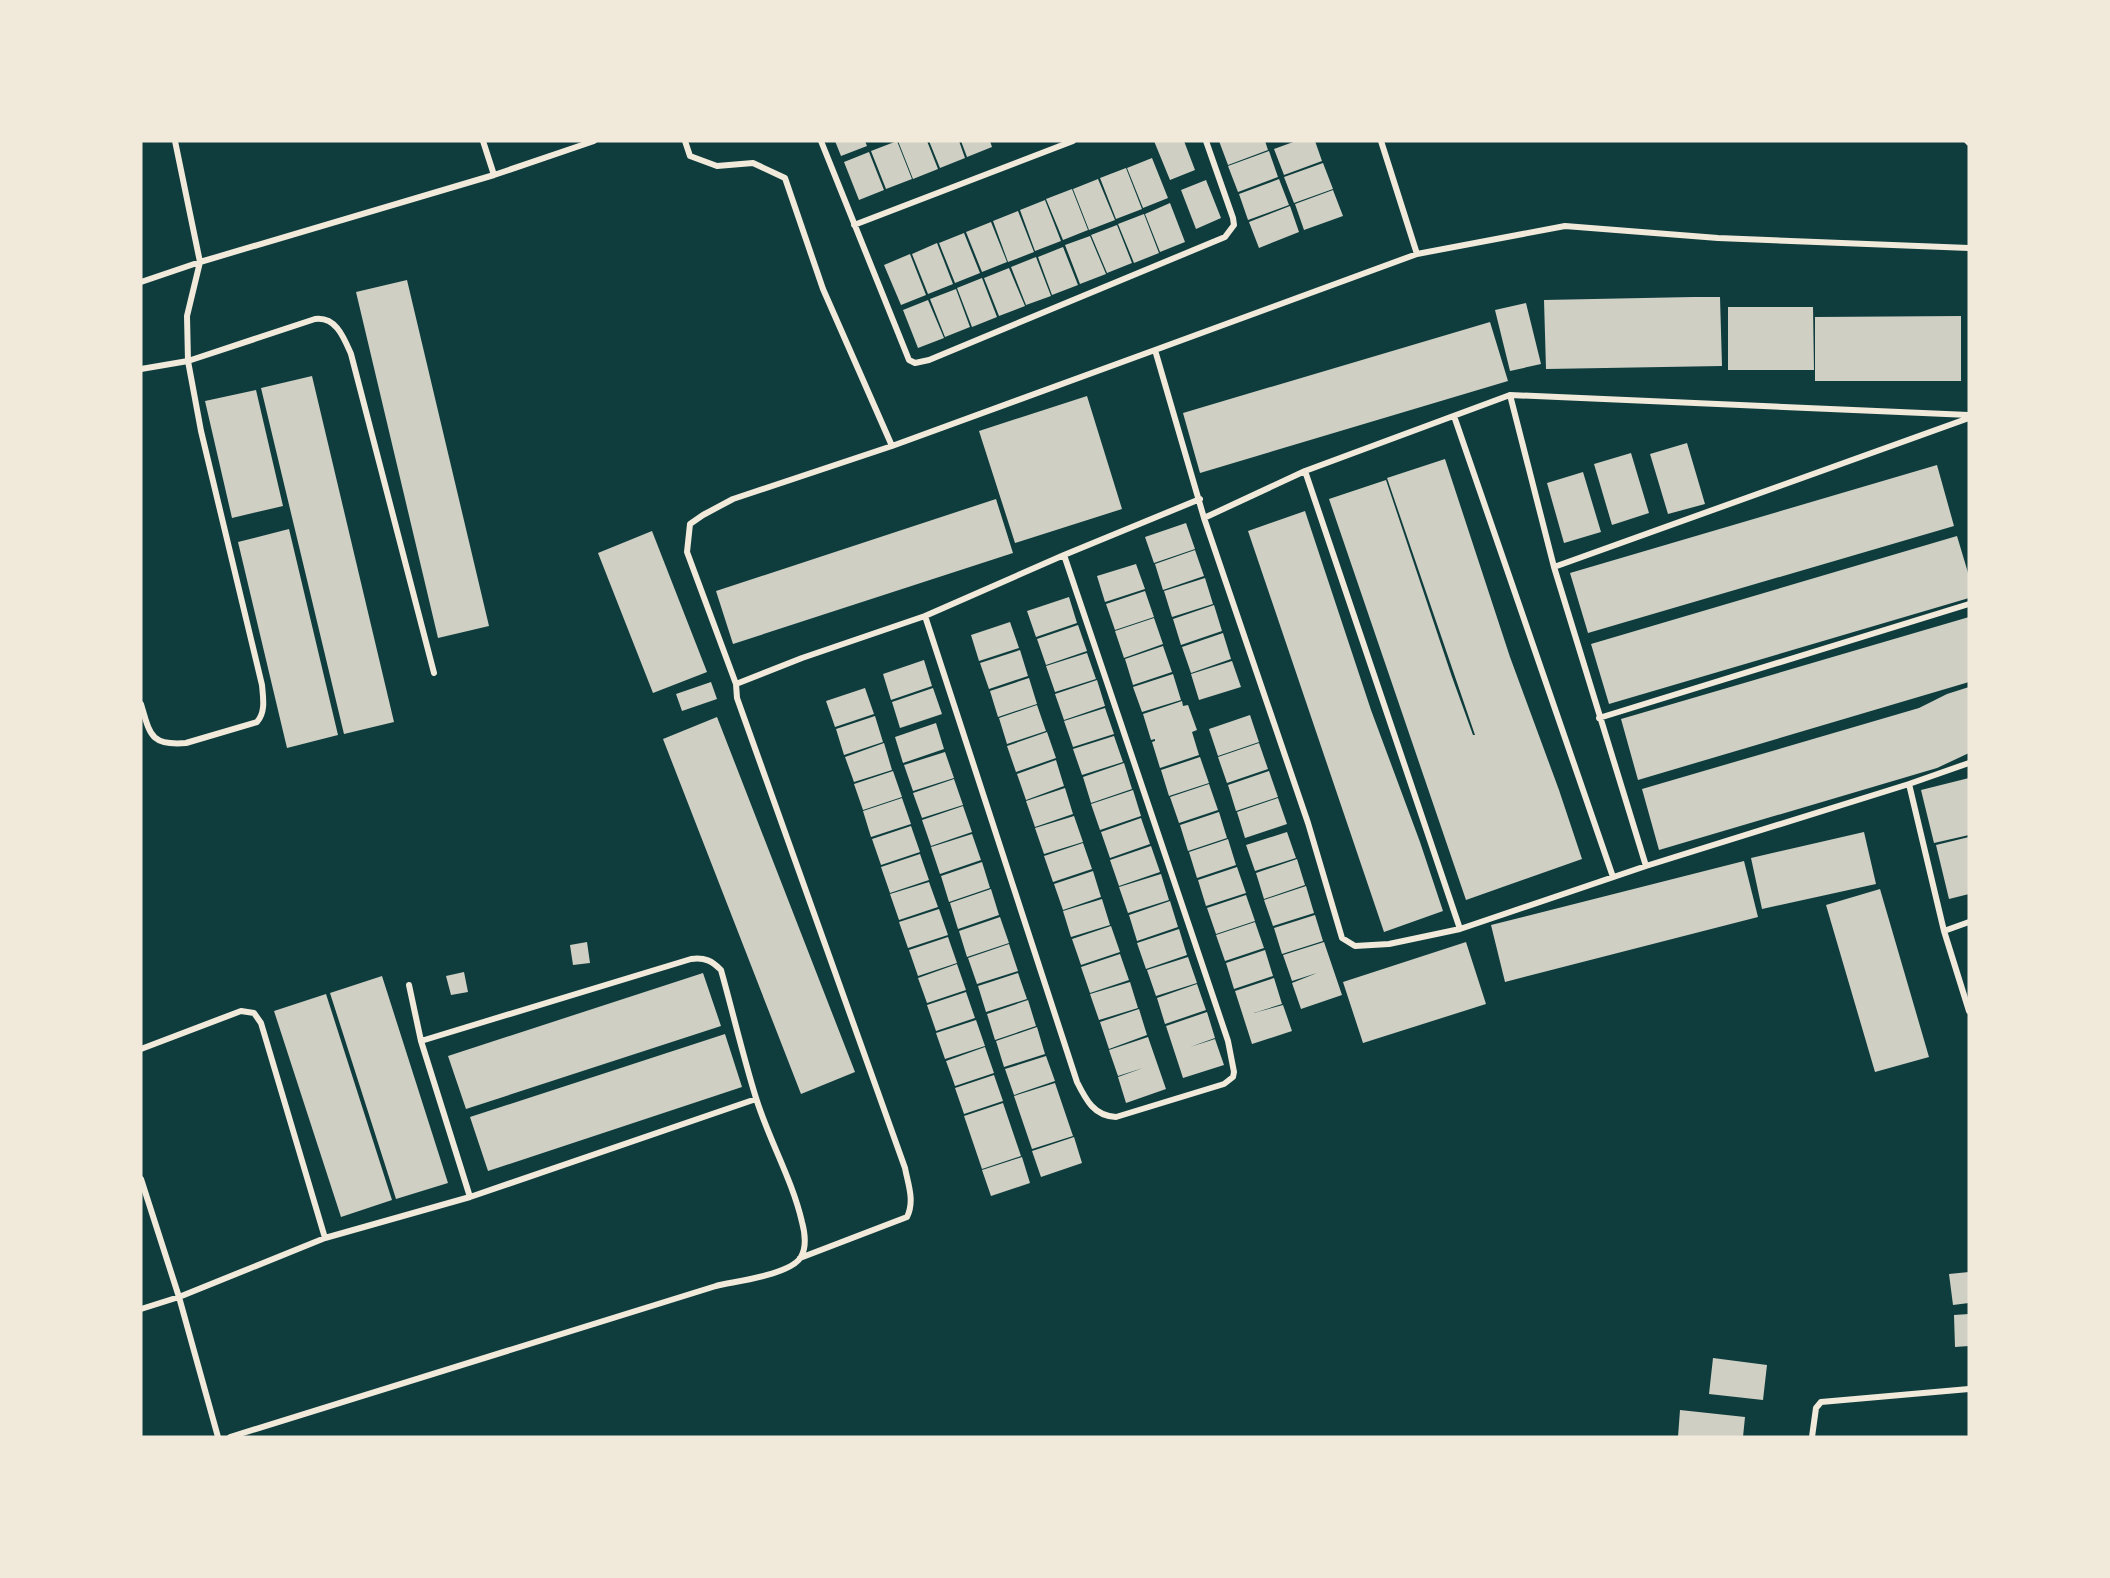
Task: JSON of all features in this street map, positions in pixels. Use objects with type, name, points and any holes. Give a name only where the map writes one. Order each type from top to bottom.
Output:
[{"type":"street","points":[[141,704],[151,735],[159,742],[169,744],[186,743],[257,722],[262,711],[262,685],[201,431],[188,361],[187,316],[200,262],[175,141]]},
{"type":"street","points":[[483,141],[494,175]]},
{"type":"street","points":[[141,282],[200,262],[494,175],[594,141]]},
{"type":"street","points":[[685,141],[690,156],[717,166],[753,163],[785,178],[824,289],[892,446]]},
{"type":"street","points":[[821,141],[909,360],[915,363],[929,360],[1225,237],[1234,225],[1233,218],[1206,141]]},
{"type":"street","points":[[854,225],[1073,141]]},
{"type":"street","points":[[1381,141],[1417,254]]},
{"type":"street","points":[[230,1437],[716,1286],[775,1272],[795,1263],[800,1258],[907,1217],[911,1196],[904,1168],[736,698],[736,684],[687,552],[690,524],[703,515],[733,499],[892,446],[1417,254],[1565,226],[1718,238],[1969,248]]},
{"type":"street","points":[[141,369],[188,361],[315,319],[328,319],[335,325],[351,354],[434,673]]},
{"type":"street","points":[[1155,350],[1204,518],[1308,823],[1342,938],[1355,946],[1389,944],[1460,929],[1646,866],[1910,784],[1969,763]]},
{"type":"street","points":[[1204,518],[1305,471],[1510,395],[1969,416]]},
{"type":"street","points":[[1510,395],[1554,567],[1646,866]]},
{"type":"street","points":[[1454,416],[1613,877]]},
{"type":"street","points":[[1554,567],[1969,416]]},
{"type":"street","points":[[1305,471],[1460,929]]},
{"type":"street","points":[[736,684],[802,658],[925,616],[1200,499]]},
{"type":"street","points":[[925,616],[1083,1095],[1094,1109],[1104,1115],[1116,1117],[1224,1084],[1231,1079],[1234,1072],[1228,1041],[1064,555]]},
{"type":"street","points":[[1599,718],[1969,604]]},
{"type":"street","points":[[1910,784],[1944,931],[1969,1011]]},
{"type":"street","points":[[1944,931],[1969,922]]},
{"type":"street","points":[[421,1041],[691,959],[703,958],[713,962],[722,970],[756,1099],[786,1172],[802,1219],[805,1239],[800,1258]]},
{"type":"street","points":[[409,985],[421,1041],[471,1197]]},
{"type":"street","points":[[141,1049],[241,1011],[254,1013],[261,1023],[325,1238]]},
{"type":"street","points":[[141,1309],[179,1297],[325,1238],[471,1197],[756,1099]]},
{"type":"street","points":[[141,1179],[179,1297],[218,1437]]},
{"type":"street","points":[[1812,1437],[1816,1408],[1821,1402],[1969,1389]]},
{"type":"building","points":[[835,141],[865,141],[867,146],[841,156]]},
{"type":"building","points":[[897,141],[912,179],[886,189],[871,151]]},
{"type":"building","points":[[898,141],[927,141],[938,169],[913,179]]},
{"type":"building","points":[[929,141],[959,141],[965,158],[940,168]]},
{"type":"building","points":[[961,141],[990,141],[992,147],[967,157]]},
{"type":"building","points":[[1154,141],[1184,141],[1195,170],[1170,180]]},
{"type":"building","points":[[1219,141],[1265,141],[1268,150],[1228,165]]},
{"type":"building","points":[[1296,141],[1315,141],[1322,161],[1284,175],[1274,149]]},
{"type":"building","points":[[1269,151],[1278,177],[1238,192],[1228,166]]},
{"type":"building","points":[[869,152],[884,190],[859,200],[844,162]]},
{"type":"building","points":[[1152,158],[1168,198],[1143,208],[1127,168]]},
{"type":"building","points":[[1323,163],[1333,189],[1294,203],[1284,177]]},
{"type":"building","points":[[1126,168],[1142,209],[1116,219],[1100,178]]},
{"type":"building","points":[[1098,179],[1115,220],[1089,230],[1073,189]]},
{"type":"building","points":[[1279,179],[1289,205],[1248,220],[1239,194]]},
{"type":"building","points":[[1206,180],[1221,218],[1196,229],[1181,190]]},
{"type":"building","points":[[1072,189],[1088,230],[1063,240],[1046,199]]},
{"type":"building","points":[[1333,190],[1343,216],[1304,230],[1295,204]]},
{"type":"building","points":[[1045,200],[1061,241],[1035,251],[1020,210]]},
{"type":"building","points":[[1170,203],[1185,242],[1160,252],[1145,214]]},
{"type":"building","points":[[1290,206],[1299,232],[1259,248],[1249,222]]},
{"type":"building","points":[[1018,211],[1034,252],[1008,262],[993,221]]},
{"type":"building","points":[[1144,214],[1159,253],[1134,263],[1118,224]]},
{"type":"building","points":[[991,222],[1007,262],[982,272],[966,232]]},
{"type":"building","points":[[1117,225],[1132,263],[1107,273],[1091,235]]},
{"type":"building","points":[[964,233],[980,273],[955,283],[939,243]]},
{"type":"building","points":[[1090,236],[1106,274],[1080,284],[1065,245]]},
{"type":"building","points":[[937,243],[953,284],[928,294],[912,254]]},
{"type":"building","points":[[1063,247],[1078,285],[1052,295],[1038,257]]},
{"type":"building","points":[[910,254],[926,295],[901,305],[884,265]]},
{"type":"building","points":[[1036,257],[1051,296],[1026,305],[1011,267]]},
{"type":"building","points":[[1009,268],[1025,306],[999,316],[984,278]]},
{"type":"building","points":[[982,278],[997,317],[972,327],[957,288]]},
{"type":"building","points":[[407,280],[489,626],[438,638],[356,292]]},
{"type":"building","points":[[956,289],[970,327],[945,337],[930,299]]},
{"type":"building","points":[[1720,297],[1722,366],[1546,369],[1544,300]]},
{"type":"building","points":[[928,300],[944,338],[918,348],[903,310]]},
{"type":"building","points":[[1526,303],[1541,364],[1510,371],[1495,310]]},
{"type":"building","points":[[1728,307],[1813,307],[1814,370],[1728,370]]},
{"type":"building","points":[[1961,316],[1961,381],[1815,381],[1815,317]]},
{"type":"building","points":[[1490,322],[1508,381],[1200,473],[1183,413]]},
{"type":"building","points":[[312,376],[394,722],[344,734],[261,388]]},
{"type":"building","points":[[256,390],[283,506],[232,518],[205,401]]},
{"type":"building","points":[[1087,396],[1122,509],[1015,543],[979,431]]},
{"type":"building","points":[[1687,443],[1705,504],[1668,514],[1650,454]]},
{"type":"building","points":[[1631,453],[1649,513],[1612,525],[1594,464]]},
{"type":"building","points":[[1445,459],[1510,657],[1582,859],[1466,900],[1329,499],[1386,480],[1452,677],[1473,735],[1475,735],[1387,478]]},
{"type":"building","points":[[1937,465],[1954,526],[1588,633],[1570,573]]},
{"type":"building","points":[[1583,472],[1601,532],[1564,543],[1547,483]]},
{"type":"building","points":[[996,499],[1013,553],[733,644],[716,591]]},
{"type":"building","points":[[1305,511],[1371,710],[1443,911],[1384,932],[1248,531]]},
{"type":"building","points":[[1186,523],[1195,549],[1154,563],[1145,537]]},
{"type":"building","points":[[289,529],[338,735],[287,748],[238,542]]},
{"type":"building","points":[[652,531],[707,672],[653,693],[598,553]]},
{"type":"building","points":[[1957,536],[1969,576],[1969,598],[1609,704],[1591,644]]},
{"type":"building","points":[[1195,550],[1204,576],[1163,590],[1155,564]]},
{"type":"building","points":[[1136,564],[1145,589],[1105,602],[1097,576]]},
{"type":"building","points":[[1205,578],[1213,604],[1172,617],[1164,591]]},
{"type":"building","points":[[1145,591],[1154,617],[1115,630],[1106,604]]},
{"type":"building","points":[[1069,597],[1077,623],[1036,637],[1027,611]]},
{"type":"building","points":[[1214,605],[1222,631],[1181,645],[1173,619]]},
{"type":"building","points":[[1969,617],[1969,682],[1638,780],[1621,719]]},
{"type":"building","points":[[1154,618],[1163,644],[1124,658],[1115,631]]},
{"type":"building","points":[[1010,622],[1019,648],[979,661],[971,635]]},
{"type":"building","points":[[1078,625],[1087,651],[1046,665],[1037,639]]},
{"type":"building","points":[[1223,633],[1231,659],[1191,673],[1182,647]]},
{"type":"building","points":[[1163,646],[1172,672],[1133,685],[1125,659]]},
{"type":"building","points":[[1020,650],[1028,676],[989,689],[980,663]]},
{"type":"building","points":[[1087,653],[1096,679],[1055,692],[1046,666]]},
{"type":"building","points":[[924,660],[932,686],[891,700],[883,674]]},
{"type":"building","points":[[1232,661],[1241,687],[1199,700],[1191,674]]},
{"type":"building","points":[[1173,674],[1181,700],[1142,712],[1133,687]]},
{"type":"building","points":[[1029,678],[1037,704],[998,717],[990,691]]},
{"type":"building","points":[[1097,680],[1105,706],[1064,720],[1055,694]]},
{"type":"building","points":[[711,682],[717,699],[682,711],[676,694]]},
{"type":"building","points":[[1969,687],[1969,753],[1937,768],[1659,850],[1642,789],[1919,708],[1947,694]]},
{"type":"building","points":[[865,688],[874,714],[835,727],[826,701]]},
{"type":"building","points":[[933,688],[942,714],[900,728],[892,702]]},
{"type":"building","points":[[1182,701],[1183,706],[1188,705],[1197,730],[1192,732],[1199,755],[1160,768],[1152,742],[1155,739],[1151,740],[1143,714]]},
{"type":"building","points":[[1037,705],[1046,731],[1007,744],[999,718]]},
{"type":"building","points":[[1105,708],[1114,734],[1073,747],[1064,721]]},
{"type":"building","points":[[1250,715],[1259,742],[1218,756],[1209,729]]},
{"type":"building","points":[[875,716],[883,742],[844,755],[836,729]]},
{"type":"building","points":[[717,717],[855,1072],[801,1094],[663,739]]},
{"type":"building","points":[[936,723],[944,749],[903,763],[895,737]]},
{"type":"building","points":[[1047,732],[1056,758],[1016,772],[1007,746]]},
{"type":"building","points":[[1114,736],[1123,762],[1082,775],[1073,749]]},
{"type":"building","points":[[884,743],[892,770],[854,782],[845,757]]},
{"type":"building","points":[[1259,743],[1268,769],[1227,783],[1218,757]]},
{"type":"building","points":[[945,752],[954,778],[913,791],[904,765]]},
{"type":"building","points":[[1200,757],[1209,783],[1169,796],[1161,770]]},
{"type":"building","points":[[1056,760],[1064,786],[1026,800],[1017,774]]},
{"type":"building","points":[[1124,763],[1132,789],[1091,803],[1083,777]]},
{"type":"building","points":[[893,771],[902,797],[863,810],[854,784]]},
{"type":"building","points":[[1269,771],[1278,797],[1236,811],[1228,785]]},
{"type":"building","points":[[1969,778],[1969,835],[1934,843],[1921,790]]},
{"type":"building","points":[[954,779],[963,805],[922,818],[913,793]]},
{"type":"building","points":[[1209,784],[1218,810],[1179,823],[1170,797]]},
{"type":"building","points":[[1065,788],[1073,814],[1035,827],[1026,801]]},
{"type":"building","points":[[1133,790],[1141,816],[1100,830],[1091,804]]},
{"type":"building","points":[[902,798],[911,824],[871,837],[863,811]]},
{"type":"building","points":[[1278,798],[1287,824],[1245,838],[1237,812]]},
{"type":"building","points":[[963,806],[972,832],[931,846],[922,820]]},
{"type":"building","points":[[1219,812],[1227,838],[1188,851],[1180,825]]},
{"type":"building","points":[[1074,816],[1083,842],[1044,854],[1035,828]]},
{"type":"building","points":[[1141,818],[1150,844],[1110,858],[1101,832]]},
{"type":"building","points":[[911,826],[920,852],[881,865],[872,839]]},
{"type":"building","points":[[1287,832],[1296,858],[1255,871],[1246,845]]},
{"type":"building","points":[[1864,832],[1876,884],[1762,909],[1751,858]]},
{"type":"building","points":[[972,834],[981,860],[940,874],[931,847]]},
{"type":"building","points":[[1969,837],[1969,894],[1949,899],[1936,845]]},
{"type":"building","points":[[1228,839],[1236,865],[1197,878],[1189,852]]},
{"type":"building","points":[[1083,843],[1092,869],[1053,882],[1044,856]]},
{"type":"building","points":[[1151,846],[1160,872],[1119,886],[1110,860]]},
{"type":"building","points":[[920,854],[929,880],[890,893],[881,867]]},
{"type":"building","points":[[1297,859],[1305,885],[1264,899],[1256,873]]},
{"type":"building","points":[[1744,861],[1758,917],[1505,982],[1491,925]]},
{"type":"building","points":[[982,862],[990,888],[949,902],[941,876]]},
{"type":"building","points":[[1237,867],[1246,893],[1206,906],[1198,880]]},
{"type":"building","points":[[1093,871],[1101,897],[1063,910],[1054,884]]},
{"type":"building","points":[[1161,874],[1169,900],[1128,913],[1119,887]]},
{"type":"building","points":[[929,882],[938,907],[899,920],[890,894]]},
{"type":"building","points":[[1306,886],[1314,913],[1273,926],[1264,900]]},
{"type":"building","points":[[991,889],[999,915],[958,929],[950,903]]},
{"type":"building","points":[[1880,889],[1929,1057],[1875,1072],[1826,905]]},
{"type":"building","points":[[1246,895],[1255,921],[1216,934],[1207,908]]},
{"type":"building","points":[[1102,899],[1110,925],[1071,937],[1063,911]]},
{"type":"building","points":[[1170,901],[1178,927],[1137,941],[1129,915]]},
{"type":"building","points":[[939,909],[948,935],[908,948],[899,922]]},
{"type":"building","points":[[1315,915],[1323,941],[1282,954],[1274,928]]},
{"type":"building","points":[[1000,917],[1009,943],[967,957],[959,931]]},
{"type":"building","points":[[1255,922],[1264,948],[1225,961],[1216,935]]},
{"type":"building","points":[[1111,926],[1120,952],[1081,965],[1072,939]]},
{"type":"building","points":[[1179,929],[1187,955],[1146,969],[1137,943]]},
{"type":"building","points":[[948,937],[957,963],[918,976],[909,950]]},
{"type":"building","points":[[587,942],[590,963],[573,965],[570,945]]},
{"type":"building","points":[[1324,942],[1342,995],[1301,1009],[1292,983],[1317,973],[1292,981],[1283,955]]},
{"type":"building","points":[[1466,942],[1486,1004],[1363,1043],[1343,982]]},
{"type":"building","points":[[1009,944],[1018,971],[977,984],[968,958]]},
{"type":"building","points":[[1265,950],[1273,976],[1234,989],[1226,963]]},
{"type":"building","points":[[1120,954],[1129,980],[1090,993],[1081,967]]},
{"type":"building","points":[[1188,957],[1197,983],[1156,996],[1147,970]]},
{"type":"building","points":[[957,964],[966,990],[927,1003],[918,978]]},
{"type":"building","points":[[464,972],[468,992],[451,995],[446,976]]},
{"type":"building","points":[[703,973],[721,1026],[466,1109],[448,1056]]},
{"type":"building","points":[[1018,973],[1027,999],[986,1012],[978,986]]},
{"type":"building","points":[[382,976],[448,1183],[396,1199],[330,993]]},
{"type":"building","points":[[1274,978],[1282,1004],[1254,1013],[1283,1005],[1292,1031],[1252,1044],[1235,991]]},
{"type":"building","points":[[1130,982],[1138,1008],[1099,1020],[1090,994]]},
{"type":"building","points":[[1197,984],[1206,1010],[1165,1024],[1157,998]]},
{"type":"building","points":[[966,992],[975,1018],[936,1031],[927,1005]]},
{"type":"building","points":[[326,994],[392,1200],[341,1217],[274,1011]]},
{"type":"building","points":[[1028,1000],[1036,1026],[995,1040],[987,1014]]},
{"type":"building","points":[[1139,1009],[1147,1035],[1109,1049],[1100,1022]]},
{"type":"building","points":[[1207,1012],[1215,1038],[1190,1047],[1215,1039],[1224,1065],[1183,1078],[1166,1026]]},
{"type":"building","points":[[976,1020],[985,1046],[945,1059],[936,1033]]},
{"type":"building","points":[[1037,1027],[1045,1054],[1004,1067],[996,1041]]},
{"type":"building","points":[[725,1034],[742,1087],[488,1171],[470,1117]]},
{"type":"building","points":[[1148,1037],[1166,1089],[1126,1103],[1118,1077],[1143,1068],[1118,1076],[1109,1050]]},
{"type":"building","points":[[985,1047],[994,1073],[955,1086],[946,1061]]},
{"type":"building","points":[[1046,1056],[1055,1081],[1014,1095],[1005,1069]]},
{"type":"building","points":[[994,1075],[1003,1101],[964,1114],[955,1088]]},
{"type":"building","points":[[1055,1083],[1073,1136],[1032,1149],[1014,1096]]},
{"type":"building","points":[[1003,1103],[1021,1156],[982,1169],[964,1116]]},
{"type":"building","points":[[1074,1137],[1082,1163],[1041,1177],[1032,1151]]},
{"type":"building","points":[[1022,1157],[1030,1183],[991,1196],[982,1170]]},
{"type":"building","points":[[1969,1272],[1969,1303],[1953,1305],[1949,1274]]},
{"type":"building","points":[[1969,1314],[1969,1346],[1955,1347],[1954,1315]]},
{"type":"building","points":[[1713,1358],[1767,1365],[1763,1400],[1709,1394]]},
{"type":"building","points":[[1680,1410],[1745,1417],[1743,1437],[1678,1437]]}]
